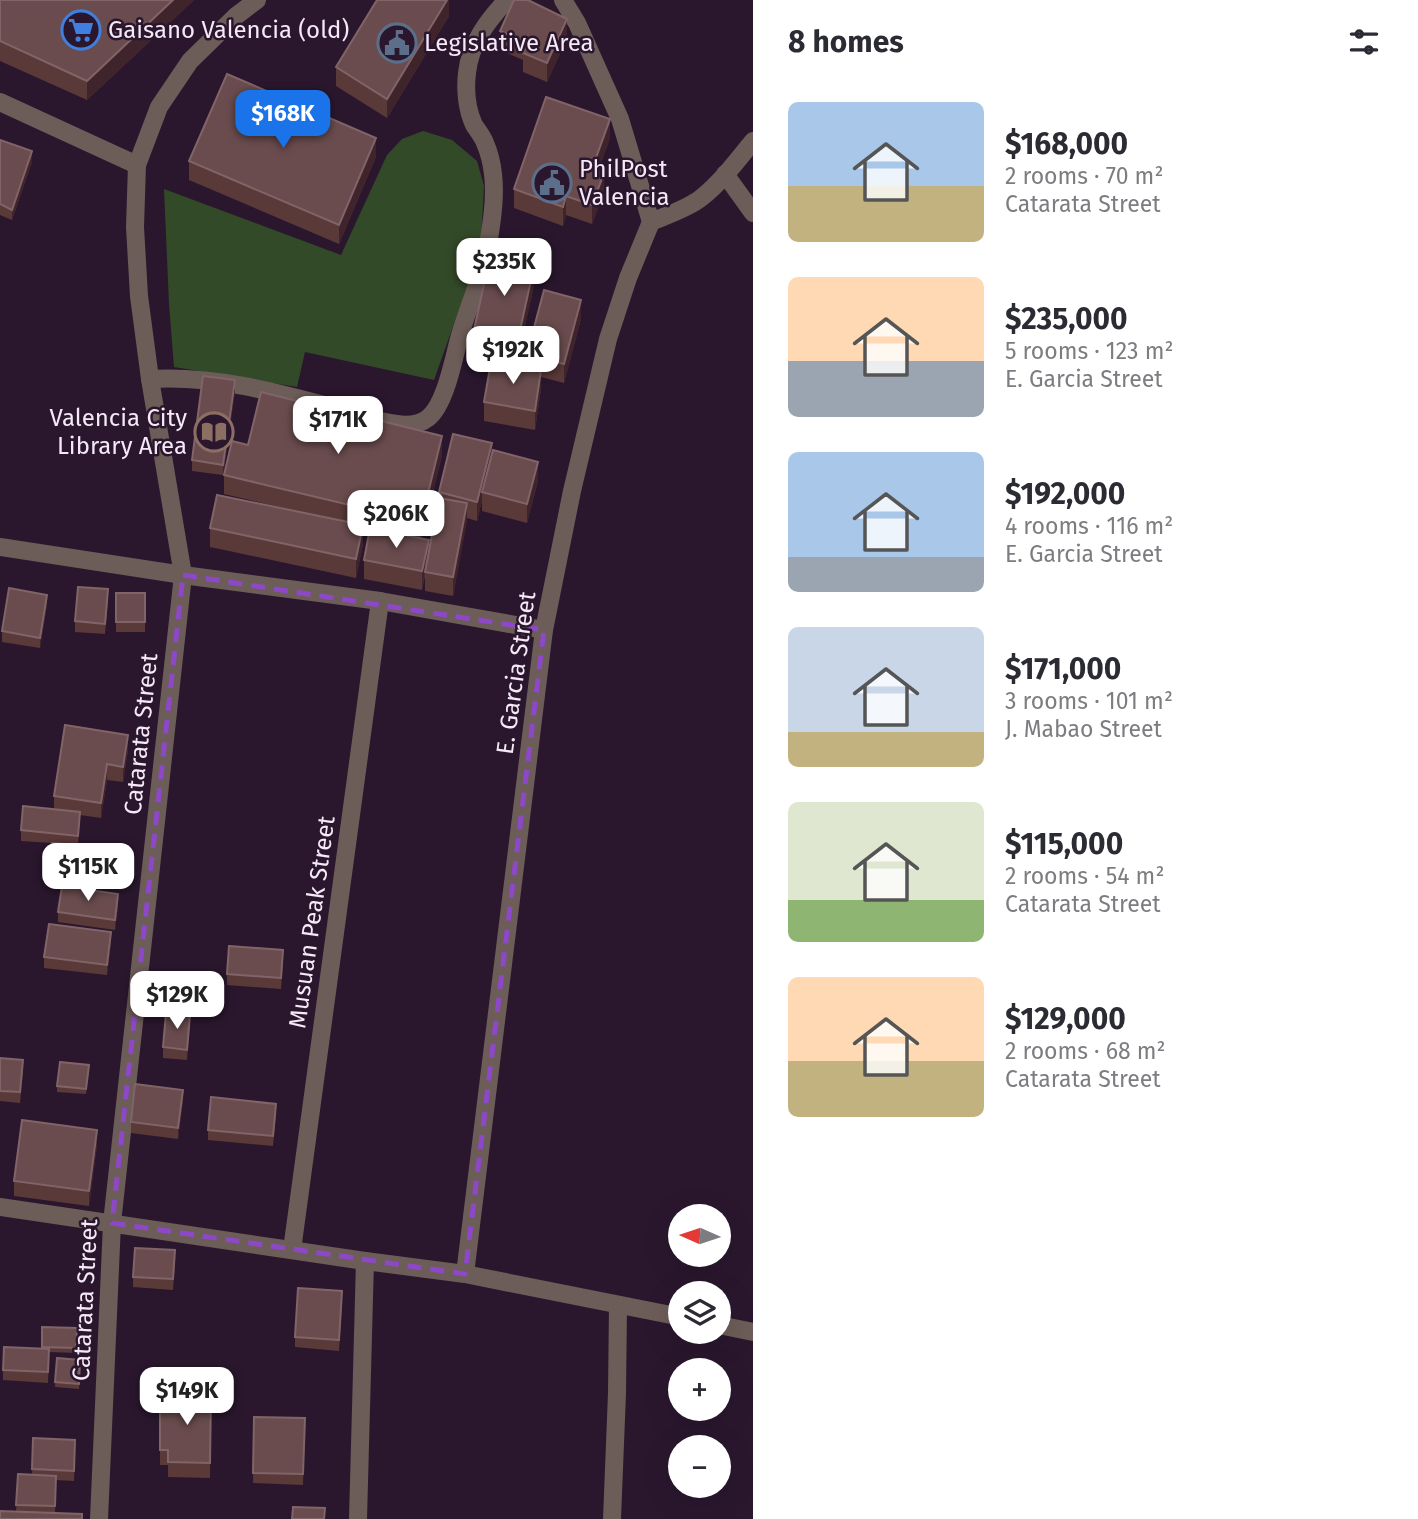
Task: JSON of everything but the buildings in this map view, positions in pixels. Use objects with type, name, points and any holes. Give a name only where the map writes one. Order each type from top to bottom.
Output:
[{"type":"street","name":"Catarata Street","points":[[99,1519],[112,1223],[183,575],[150,379],[138,282],[135,227],[137,165],[159,107],[190,61],[236,16],[257,0]]},
{"type":"street","points":[[150,379],[189,378],[274,391],[392,424],[410,425],[426,420],[434,412],[451,374],[486,255],[492,209],[493,174],[485,143],[473,123],[467,103],[467,72],[475,42],[492,16],[507,0]]},
{"type":"street","points":[[563,0],[577,23],[620,119],[651,222],[699,199],[753,141]]},
{"type":"street","points":[[0,102],[137,165]]},
{"type":"street","points":[[725,174],[753,213]]},
{"type":"street","name":"E. Garcia Street","points":[[465,1274],[544,630],[572,491],[608,339],[628,278],[651,222]]},
{"type":"street","points":[[0,547],[380,601],[544,630]]},
{"type":"street","name":"Musuan Peak Street","points":[[292,1250],[380,601]]},
{"type":"street","points":[[0,1207],[465,1274],[668,1315]]},
{"type":"street","points":[[358,1519],[365,1261]]},
{"type":"street","points":[[612,1519],[618,1305]]},
{"type":"street","points":[[731,1327],[753,1332]]},
{"type":"highlighted area","points":[[183,575],[544,630],[465,1274],[112,1223]]},
{"type":"green space","points":[[423,131],[452,140],[477,161],[484,186],[481,242],[434,380],[305,352],[297,387],[174,367],[164,189],[341,255],[387,155],[402,139]]},
{"type":"place","name":"Gaisano Valencia (old)","points":[[81,30]]},
{"type":"place","name":"Legislative Area","points":[[397,43]]},
{"type":"place","name":"PhilPost Valencia","points":[[552,183]]},
{"type":"place","name":"Valencia City Library Area","points":[[214,432]]}]
